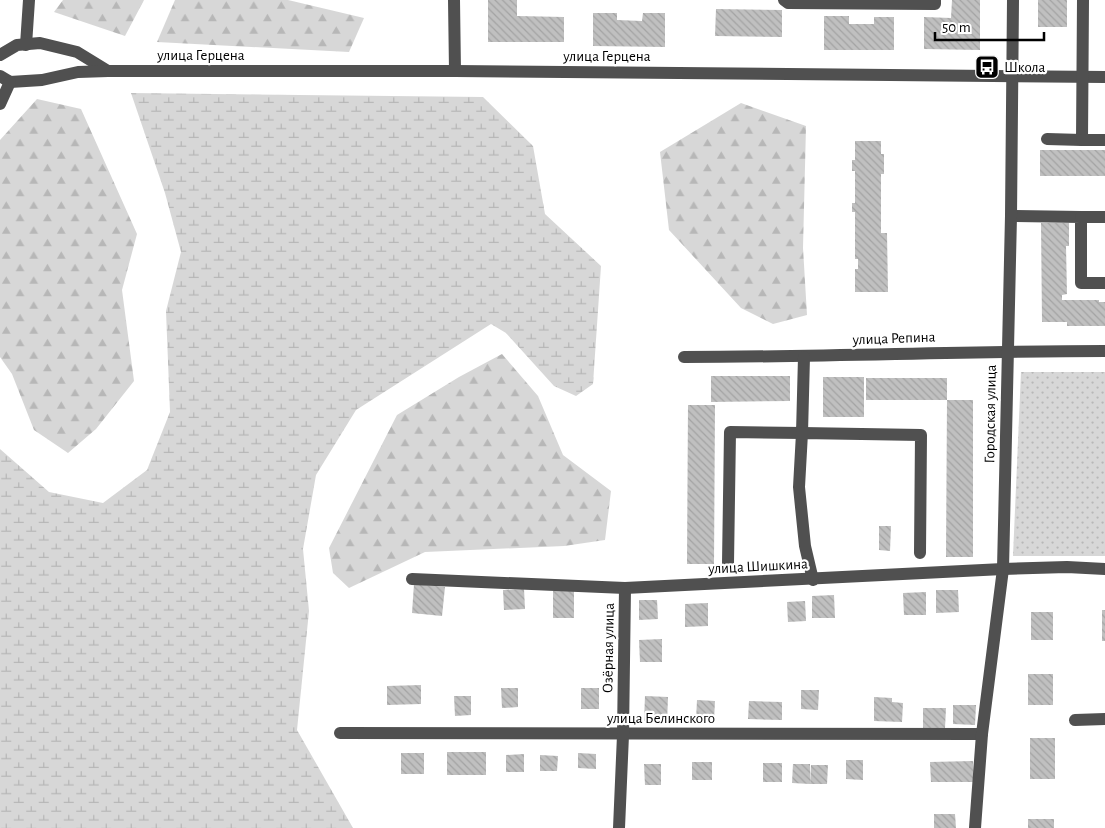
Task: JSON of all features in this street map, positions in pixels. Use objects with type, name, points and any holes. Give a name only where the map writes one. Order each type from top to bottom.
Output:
[{"type":"street","points":[[26,45],[30,0]]},
{"type":"street","points":[[454,0],[455,71]]},
{"type":"street","points":[[784,0],[788,3],[925,4],[935,4],[935,0]]},
{"type":"street","name":"Городская улица","points":[[976,828],[982,734],[1003,569],[1011,216],[1013,0]]},
{"type":"street","points":[[1082,140],[1083,0]]},
{"type":"street","points":[[0,55],[17,45],[40,43],[77,52],[108,71]]},
{"type":"street","name":"улица Герцена","points":[[5,79],[42,80],[78,72],[108,71],[455,71],[1105,77]]},
{"type":"street","points":[[0,104],[5,79]]},
{"type":"street","points":[[1047,139],[1105,140]]},
{"type":"street","points":[[1011,216],[1105,217]]},
{"type":"street","points":[[1080,217],[1080,283],[1105,283]]},
{"type":"street","name":"улица Репина","points":[[684,357],[804,358],[1007,351],[1105,351]]},
{"type":"street","points":[[804,358],[799,487],[805,546],[812,580]]},
{"type":"street","points":[[728,562],[730,432],[921,435],[920,553]]},
{"type":"street","name":"улица Шишкина","points":[[412,579],[625,588],[1003,569],[1067,567],[1105,569]]},
{"type":"street","name":"Озёрная улица","points":[[619,828],[623,735],[625,588]]},
{"type":"street","points":[[1076,720],[1105,719]]},
{"type":"street","name":"улица Белинского","points":[[340,733],[623,735],[982,734]]},
{"type":"green space","points":[[63,0],[144,0],[125,36],[54,12]]},
{"type":"green space","points":[[175,0],[288,0],[364,18],[349,52],[157,42]]},
{"type":"green space","points":[[131,93],[483,97],[533,146],[545,214],[601,266],[593,384],[576,396],[554,386],[506,333],[491,324],[356,410],[316,475],[303,549],[309,611],[297,730],[353,828],[0,828],[0,449],[49,492],[103,503],[147,470],[170,412],[166,311],[181,252],[165,193]]},
{"type":"green space","points":[[37,99],[81,109],[137,234],[122,290],[134,381],[96,429],[68,453],[34,430],[12,374],[0,357],[0,140]]},
{"type":"green space","points":[[741,103],[806,126],[803,248],[807,315],[773,324],[741,308],[669,230],[660,152]]},
{"type":"green space","points":[[502,354],[538,396],[563,455],[611,491],[605,540],[564,546],[425,552],[349,588],[333,573],[329,548],[397,415],[459,377]]},
{"type":"green space","points":[[1021,372],[1105,372],[1105,556],[1013,556]]},
{"type":"building","points":[[488,0],[517,0],[517,16],[564,17],[564,42],[488,42]]},
{"type":"building","points":[[952,0],[980,0],[980,50],[924,49],[924,17],[951,18]]},
{"type":"building","points":[[1038,0],[1067,0],[1067,27],[1038,27]]},
{"type":"building","points":[[716,9],[782,10],[782,37],[715,36]]},
{"type":"building","points":[[593,13],[617,13],[617,20],[642,21],[643,13],[665,13],[665,47],[593,46]]},
{"type":"building","points":[[824,16],[849,16],[849,24],[874,24],[874,17],[894,17],[894,50],[824,50]]},
{"type":"building","points":[[855,141],[881,141],[881,154],[884,154],[884,174],[881,174],[881,233],[887,233],[888,292],[855,292],[855,269],[858,269],[858,259],[855,259],[855,212],[852,212],[852,203],[855,203],[855,171],[852,171],[852,160],[855,160]]},
{"type":"building","points":[[1040,150],[1105,150],[1105,176],[1040,176]]},
{"type":"building","points":[[1041,223],[1069,223],[1069,246],[1066,246],[1067,294],[1062,295],[1062,300],[1099,300],[1099,302],[1105,302],[1105,326],[1067,326],[1067,322],[1042,322]]},
{"type":"building","points":[[711,376],[790,376],[790,401],[711,402]]},
{"type":"building","points":[[823,377],[864,377],[864,417],[823,417]]},
{"type":"building","points":[[866,378],[947,378],[947,400],[866,400]]},
{"type":"building","points":[[947,400],[973,400],[973,557],[946,557]]},
{"type":"building","points":[[688,405],[715,405],[714,564],[687,564]]},
{"type":"building","points":[[879,526],[891,526],[890,551],[879,550]]},
{"type":"building","points":[[414,584],[445,587],[442,616],[412,613]]},
{"type":"building","points":[[524,589],[525,609],[504,610],[503,590]]},
{"type":"building","points":[[936,590],[958,590],[959,612],[936,613]]},
{"type":"building","points":[[553,591],[574,591],[574,618],[553,618]]},
{"type":"building","points":[[926,592],[926,615],[904,615],[903,593]]},
{"type":"building","points":[[834,595],[835,618],[812,618],[812,596]]},
{"type":"building","points":[[639,600],[657,600],[658,619],[639,620]]},
{"type":"building","points":[[805,601],[806,621],[788,622],[787,602]]},
{"type":"building","points":[[708,603],[708,626],[685,627],[685,604]]},
{"type":"building","points":[[1102,610],[1105,610],[1105,641],[1102,641]]},
{"type":"building","points":[[1031,612],[1053,612],[1053,640],[1031,640]]},
{"type":"building","points":[[662,639],[662,662],[640,662],[639,640]]},
{"type":"building","points":[[1028,674],[1053,674],[1053,705],[1028,705]]},
{"type":"building","points":[[421,685],[421,704],[387,705],[387,686]]},
{"type":"building","points":[[501,688],[518,688],[518,707],[502,708]]},
{"type":"building","points":[[581,688],[599,688],[599,709],[581,709]]},
{"type":"building","points":[[801,690],[819,690],[818,710],[801,709]]},
{"type":"building","points":[[454,696],[471,696],[471,715],[455,716]]},
{"type":"building","points":[[645,696],[668,697],[667,723],[644,721]]},
{"type":"building","points":[[874,697],[892,698],[892,702],[903,703],[902,722],[874,721]]},
{"type":"building","points":[[697,700],[715,701],[714,720],[696,720]]},
{"type":"building","points":[[749,701],[782,702],[782,720],[748,719]]},
{"type":"building","points":[[953,705],[976,705],[975,725],[953,724]]},
{"type":"building","points":[[923,708],[946,708],[945,728],[923,728]]},
{"type":"building","points":[[1030,738],[1055,738],[1055,779],[1030,779]]},
{"type":"building","points":[[447,752],[486,752],[486,775],[447,775]]},
{"type":"building","points":[[401,753],[424,753],[424,774],[401,774]]},
{"type":"building","points":[[578,753],[596,754],[596,769],[578,768]]},
{"type":"building","points":[[524,754],[524,772],[506,772],[506,755]]},
{"type":"building","points":[[540,755],[558,756],[557,771],[540,771]]},
{"type":"building","points":[[846,760],[863,760],[863,780],[846,779]]},
{"type":"building","points":[[973,761],[974,782],[931,782],[930,762]]},
{"type":"building","points":[[692,762],[712,762],[712,780],[692,780]]},
{"type":"building","points":[[763,763],[782,763],[782,782],[763,782]]},
{"type":"building","points":[[644,764],[661,764],[661,785],[645,785]]},
{"type":"building","points":[[793,764],[810,764],[810,784],[792,783]]},
{"type":"building","points":[[811,765],[828,765],[827,784],[810,784]]},
{"type":"building","points":[[934,814],[955,814],[956,828],[934,828]]},
{"type":"building","points":[[1028,819],[1054,819],[1054,828],[1028,828]]},
{"type":"place","name":"Школа","points":[[987,67]]}]
